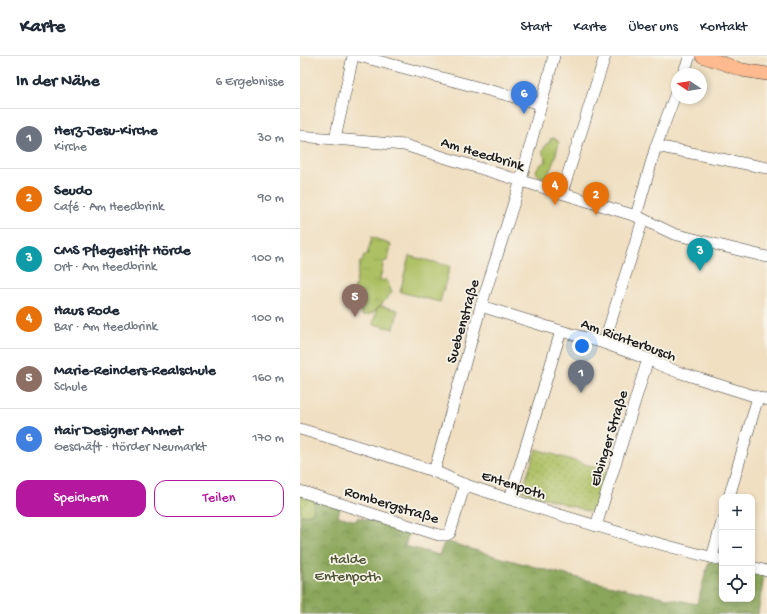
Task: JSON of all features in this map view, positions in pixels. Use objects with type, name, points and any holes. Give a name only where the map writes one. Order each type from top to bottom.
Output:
[{"type":"main road","points":[[702,56],[742,70],[767,74]]},
{"type":"street","points":[[335,139],[353,56]]},
{"type":"street","points":[[359,56],[541,104]]},
{"type":"street","name":"Suebenstraße","points":[[434,472],[481,306],[521,180],[554,56]]},
{"type":"street","points":[[562,193],[605,56]]},
{"type":"street","points":[[685,68],[690,56]]},
{"type":"street","points":[[604,343],[640,217],[656,146],[672,104]]},
{"type":"street","name":"Am Heedbrink","points":[[300,136],[404,145],[640,217],[674,234],[767,257]]},
{"type":"street","points":[[656,146],[767,168]]},
{"type":"street","name":"Am Richterbusch","points":[[481,306],[604,343],[648,359],[660,366],[763,399]]},
{"type":"street","points":[[510,498],[560,331]]},
{"type":"street","name":"Elbinger Straße","points":[[596,526],[648,359]]},
{"type":"street","points":[[730,494],[763,399]]},
{"type":"street","name":"Entenpoth","points":[[300,429],[347,443],[434,472],[464,484],[596,526],[717,558]]},
{"type":"street","name":"Rombergstraße","points":[[300,491],[446,536],[450,533],[464,484]]},
{"type":"street","points":[[717,558],[721,530]]},
{"type":"street","points":[[755,568],[767,571]]},
{"type":"green space","points":[[554,138],[559,142],[554,160],[548,174],[545,177],[540,177],[536,172],[537,168],[546,160],[542,151],[546,144],[550,142],[550,139]]},
{"type":"green space","points":[[372,237],[391,245],[388,260],[382,263],[383,266],[380,279],[383,281],[386,279],[392,292],[375,311],[371,314],[362,315],[360,310],[360,293],[354,291],[360,262],[362,262],[364,255],[367,255]]},
{"type":"green space","points":[[409,256],[450,266],[440,302],[400,292]]},
{"type":"green space","points":[[380,306],[398,310],[394,329],[373,324],[377,309]]},
{"type":"green space","points":[[536,449],[607,471],[594,513],[522,491]]},
{"type":"green space","points":[[300,495],[314,500],[313,513],[300,516]]},
{"type":"green space","name":"Halde Entenpoth","points":[[314,500],[340,508],[338,516],[356,521],[358,517],[409,532],[405,546],[439,555],[445,541],[570,576],[697,604],[709,561],[719,563],[719,602],[755,602],[755,573],[764,575],[758,614],[303,614],[300,516],[313,513]]},
{"type":"green space","points":[[300,538],[303,614],[300,614]]},
{"type":"place","name":"Hair Designer Ahmet","points":[[524,114]]},
{"type":"place","name":"Haus Rode","points":[[555,205]]},
{"type":"place","name":"Seudo","points":[[596,215]]},
{"type":"place","name":"CMS Pflegestift Hörde","points":[[700,271]]},
{"type":"place","name":"Marie-Reinders-Realschule","points":[[355,317]]},
{"type":"place","name":"Herz-Jesu-Kirche","points":[[581,393]]}]
